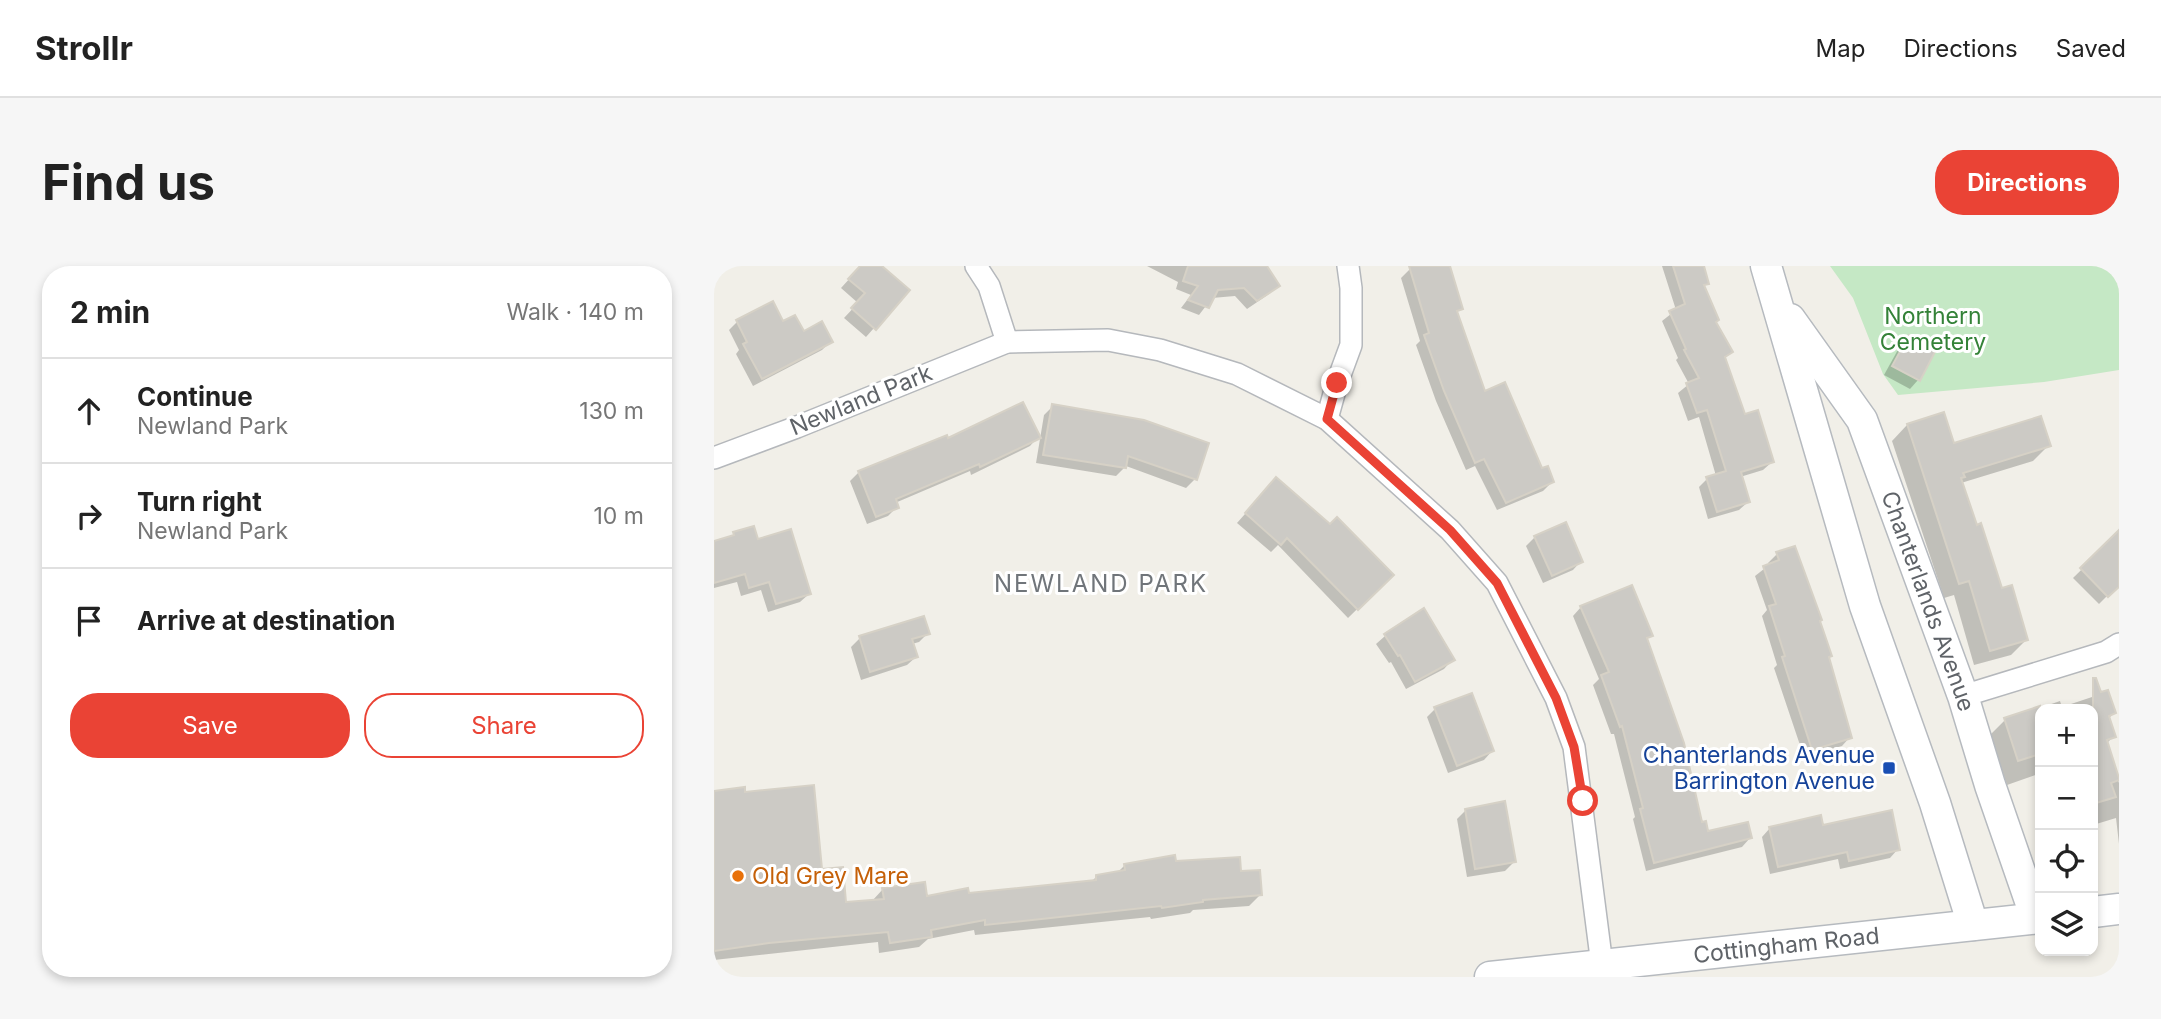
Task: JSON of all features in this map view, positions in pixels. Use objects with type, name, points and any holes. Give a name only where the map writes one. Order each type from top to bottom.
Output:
[{"type":"street","points":[[976,266],[989,286],[1007,342]]},
{"type":"street","points":[[1327,419],[1351,345],[1351,288],[1348,266]]},
{"type":"street","name":"Chanterlands Avenue","points":[[1766,266],[1865,606],[1935,803],[1973,925]]},
{"type":"street","name":"Chanterlands Avenue","points":[[1779,304],[1862,420],[1963,696],[1990,785],[2035,910]]},
{"type":"street","name":"Newland Park","points":[[714,458],[1007,342],[1108,340],[1160,350],[1237,374],[1327,419],[1450,530],[1497,583],[1556,698],[1574,747],[1602,965]]},
{"type":"street","points":[[1963,696],[2106,652],[2119,643]]},
{"type":"street","points":[[2098,911],[2119,909]]},
{"type":"street","name":"Cottingham Road","points":[[1489,977],[2035,918]]},
{"type":"green space","name":"Northern Cemetery","points":[[1830,266],[2119,266],[2119,370],[2044,382],[1898,395],[1883,374],[1853,298]]},
{"type":"building","points":[[860,266],[882,266],[910,290],[876,330],[851,308],[865,293],[848,279]]},
{"type":"building","points":[[1188,266],[1267,266],[1280,286],[1257,301],[1244,288],[1218,290],[1209,308],[1188,300],[1198,286],[1183,281]]},
{"type":"building","points":[[1409,266],[1450,266],[1463,309],[1457,311],[1485,391],[1505,382],[1542,468],[1548,466],[1554,482],[1506,503],[1484,459],[1475,463],[1444,391],[1424,335],[1429,333]]},
{"type":"building","points":[[1673,266],[1704,266],[1709,284],[1704,285],[1719,320],[1716,322],[1733,352],[1725,357],[1745,414],[1758,410],[1774,462],[1741,472],[1750,502],[1717,512],[1706,477],[1726,471],[1707,410],[1697,413],[1686,383],[1699,378],[1684,350],[1686,349],[1669,311],[1685,304]]},
{"type":"building","points":[[773,301],[783,321],[795,315],[804,331],[822,321],[833,342],[762,379],[743,344],[747,342],[736,320]]},
{"type":"building","points":[[1909,335],[1936,350],[1920,381],[1892,366]]},
{"type":"building","points":[[1023,402],[1041,438],[980,467],[979,464],[896,499],[899,508],[876,517],[858,471],[947,435],[948,438]]},
{"type":"building","points":[[1052,404],[1144,420],[1209,443],[1197,480],[1128,456],[1126,468],[1043,455]]},
{"type":"building","points":[[1944,412],[1954,443],[2041,416],[2051,446],[1963,473],[1965,477],[1961,478],[1977,525],[1981,523],[2002,588],[2012,585],[2028,640],[1990,651],[1969,581],[1959,584],[1907,424]]},
{"type":"building","points":[[1276,477],[1330,524],[1337,517],[1394,575],[1358,610],[1287,538],[1281,545],[1245,513]]},
{"type":"building","points":[[1566,522],[1583,562],[1552,576],[1534,536]]},
{"type":"building","points":[[754,526],[758,539],[791,529],[811,594],[776,604],[769,582],[749,588],[745,574],[714,583],[714,541]]},
{"type":"building","points":[[2119,530],[2119,587],[2108,597],[2080,568]]},
{"type":"building","points":[[1795,546],[1822,620],[1820,621],[1832,656],[1829,657],[1852,738],[1812,750],[1782,657],[1785,656],[1769,606],[1776,604],[1763,566],[1779,560],[1776,552]]},
{"type":"building","points":[[1632,585],[1653,636],[1647,638],[1684,743],[1702,822],[1706,821],[1708,831],[1748,822],[1752,838],[1654,863],[1622,726],[1620,727],[1601,675],[1609,672],[1580,606]]},
{"type":"building","points":[[1424,608],[1455,660],[1415,682],[1384,634]]},
{"type":"building","points":[[924,616],[930,634],[912,639],[918,657],[870,672],[859,636]]},
{"type":"building","points":[[2093,678],[2096,678],[2101,692],[2108,690],[2116,713],[2109,716],[2116,737],[2107,740],[2119,778],[2111,783],[2116,797],[2098,802],[2098,704],[2093,704]]},
{"type":"building","points":[[1472,693],[1494,751],[1457,766],[1434,707]]},
{"type":"building","points":[[2035,708],[2035,756],[2018,761],[2004,718]]},
{"type":"building","points":[[814,785],[822,869],[843,867],[846,902],[884,899],[882,888],[925,882],[927,896],[968,888],[969,893],[1096,880],[1096,875],[1125,870],[1124,864],[1175,855],[1176,861],[1240,857],[1241,871],[1260,870],[1262,895],[1203,900],[1162,908],[985,925],[985,920],[931,930],[932,937],[890,943],[888,932],[714,951],[714,791],[745,787],[745,792]]},
{"type":"building","points":[[1505,801],[1516,862],[1475,869],[1465,809]]},
{"type":"building","points":[[1892,810],[1900,850],[1849,861],[1847,852],[1778,867],[1769,827],[1821,815],[1823,825]]},
{"type":"place","name":"Chanterlands Avenue Barrington Avenue","points":[[1889,768]]},
{"type":"place","name":"Old Grey Mare","points":[[738,876]]},
{"type":"district","name":"NEWLAND PARK","points":[[1101,584]]},
{"type":"route","points":[[1337,383],[1327,419],[1450,530],[1497,583],[1556,698],[1574,747],[1583,801]]}]
